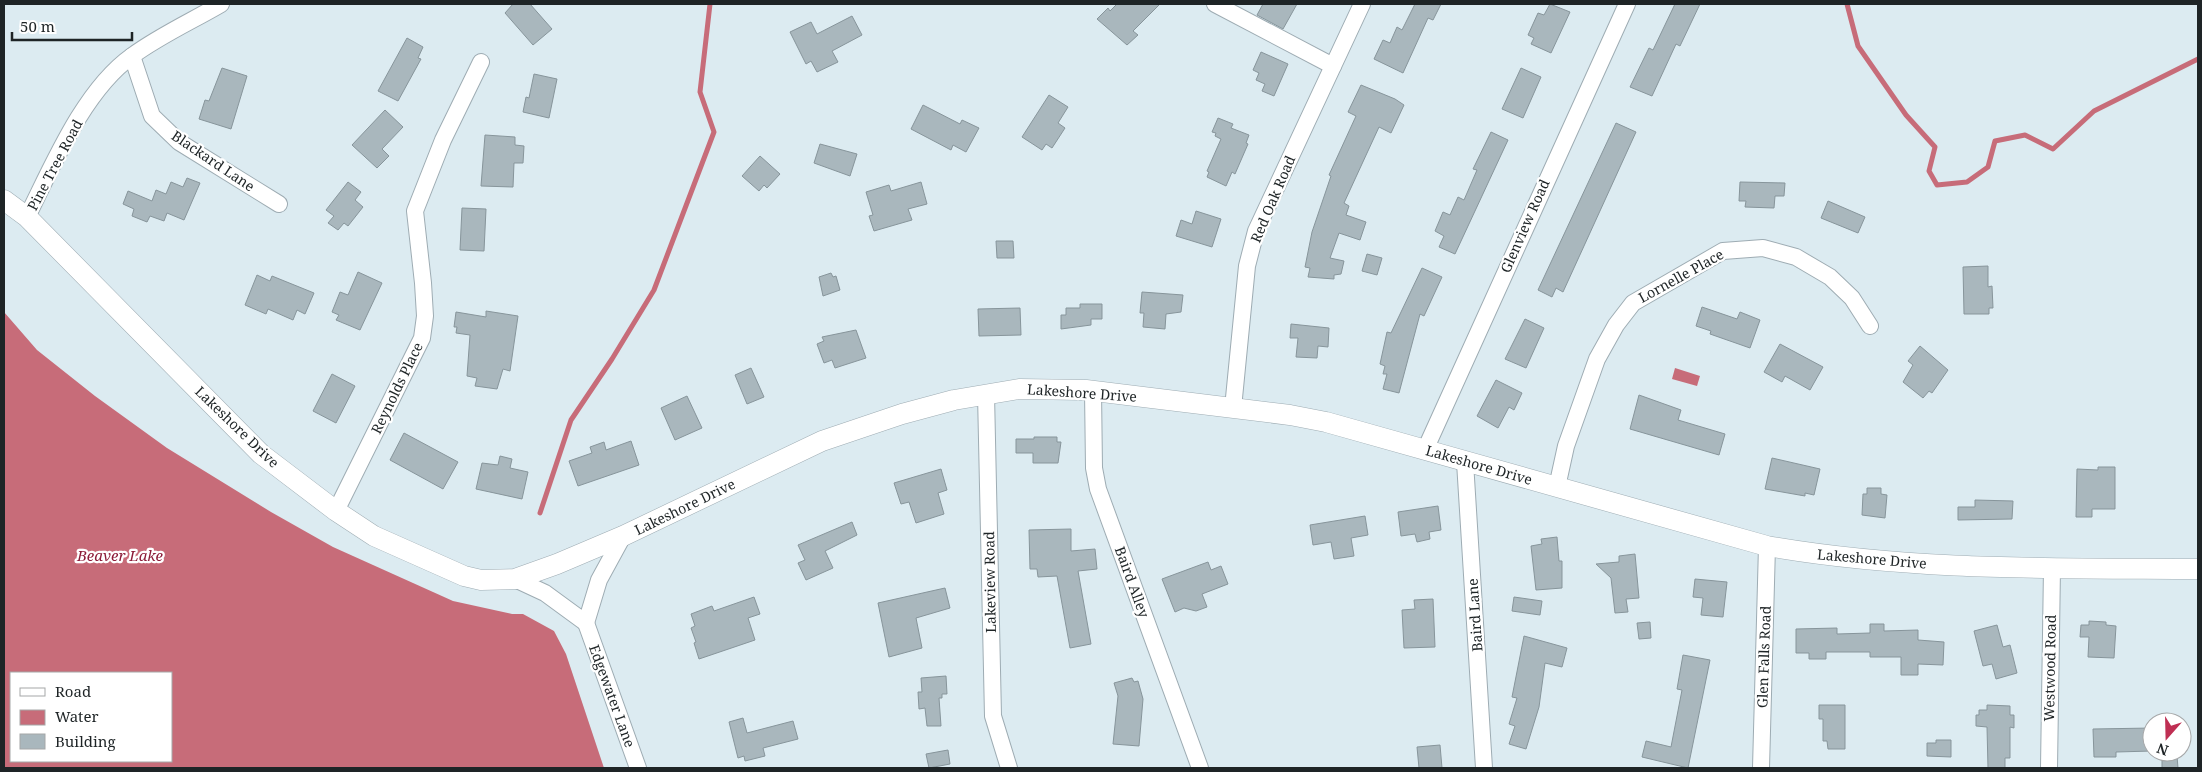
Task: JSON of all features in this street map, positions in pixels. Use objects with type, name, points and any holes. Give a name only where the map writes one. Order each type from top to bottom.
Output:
[{"type":"street","name":"Pine Tree Road","points":[[27,217],[66,138],[107,77],[132,56],[221,4]]},
{"type":"street","points":[[1215,4],[1333,66]]},
{"type":"street","name":"Red Oak Road","points":[[1233,408],[1247,266],[1256,231],[1362,4]]},
{"type":"street","name":"Glenview Road","points":[[1425,450],[1628,4]]},
{"type":"street","name":"Blackard Lane","points":[[132,56],[152,116],[179,142],[279,204]]},
{"type":"street","name":"Reynolds Place","points":[[336,511],[422,338],[425,316],[415,211],[443,140],[481,62]]},
{"type":"street","name":"Lakeshore Drive","points":[[4,200],[27,217],[261,454],[336,511],[374,536],[464,576],[481,580],[515,579],[557,564],[623,536],[822,441],[902,414],[986,394],[1019,389],[1093,391],[1233,408],[1326,422],[1767,546],[1824,556],[1898,563],[2052,568],[2198,569]]},
{"type":"street","name":"Lornelle Place","points":[[1558,487],[1566,446],[1597,359],[1616,325],[1633,303],[1723,251],[1763,248],[1796,257],[1830,277],[1852,298],[1870,326]]},
{"type":"street","name":"Baird Alley","points":[[1093,391],[1094,468],[1098,489],[1200,768]]},
{"type":"street","name":"Lakeview Road","points":[[986,394],[993,716],[1009,768]]},
{"type":"street","name":"Baird Lane","points":[[1465,462],[1484,768]]},
{"type":"street","points":[[515,579],[545,593],[586,623],[599,580],[623,536]]},
{"type":"street","name":"Glen Falls Road","points":[[1761,768],[1767,546]]},
{"type":"street","name":"Westwood Road","points":[[2049,768],[2052,568]]},
{"type":"street","name":"Edgewater Lane","points":[[586,623],[638,768]]},
{"type":"water","name":"Beaver Lake","points":[[4,312],[37,350],[95,396],[167,448],[271,512],[333,547],[453,601],[512,614],[523,614],[554,631],[566,654],[604,768],[4,768]]},
{"type":"water","points":[[1675,368],[1700,376],[1697,386],[1672,379]]},
{"type":"building","points":[[513,4],[530,4],[552,29],[533,45],[505,13]]},
{"type":"building","points":[[1117,4],[1160,4],[1133,31],[1138,35],[1127,45],[1097,19],[1108,8],[1110,11]]},
{"type":"building","points":[[1263,4],[1297,4],[1283,29],[1257,15]]},
{"type":"building","points":[[1415,4],[1441,4],[1433,20],[1428,18],[1403,73],[1374,59],[1383,40],[1390,43],[1397,27],[1402,30]]},
{"type":"building","points":[[1550,4],[1570,12],[1551,53],[1531,44],[1534,38],[1528,35],[1538,13],[1544,15]]},
{"type":"building","points":[[1675,4],[1700,4],[1680,46],[1676,44],[1652,96],[1630,87],[1649,48],[1653,50]]},
{"type":"building","points":[[852,16],[862,35],[832,51],[838,62],[817,72],[811,61],[806,64],[790,32],[811,22],[817,34]]},
{"type":"building","points":[[407,38],[423,47],[418,58],[421,59],[398,101],[378,91]]},
{"type":"building","points":[[1261,52],[1288,64],[1274,96],[1262,91],[1265,84],[1256,80],[1259,73],[1253,70]]},
{"type":"building","points":[[222,68],[247,76],[231,129],[199,119],[205,100],[209,101]]},
{"type":"building","points":[[1521,68],[1541,77],[1523,118],[1502,109]]},
{"type":"building","points":[[534,74],[557,79],[549,118],[523,112],[526,97],[529,98]]},
{"type":"building","points":[[1361,85],[1395,99],[1404,105],[1391,133],[1379,127],[1344,203],[1349,206],[1346,215],[1366,222],[1360,240],[1339,233],[1330,258],[1344,261],[1341,274],[1334,275],[1334,279],[1308,277],[1310,268],[1305,267],[1312,232],[1331,176],[1329,175],[1356,116],[1348,112]]},
{"type":"building","points":[[1049,95],[1068,107],[1058,123],[1065,128],[1052,148],[1046,144],[1042,150],[1022,137]]},
{"type":"building","points":[[923,105],[960,124],[962,120],[979,128],[966,152],[953,145],[951,150],[911,129]]},
{"type":"building","points":[[385,110],[403,127],[382,149],[389,156],[377,168],[352,145]]},
{"type":"building","points":[[1218,118],[1233,124],[1231,128],[1249,135],[1246,143],[1248,144],[1235,174],[1232,172],[1226,186],[1207,177],[1209,172],[1207,171],[1221,139],[1215,136],[1216,133],[1212,132]]},
{"type":"building","points":[[1616,123],[1636,132],[1563,292],[1556,288],[1552,297],[1538,290]]},
{"type":"building","points":[[1491,132],[1508,140],[1455,254],[1439,247],[1444,236],[1435,231],[1443,212],[1450,215],[1458,197],[1464,200],[1477,170],[1473,169]]},
{"type":"building","points":[[485,135],[515,137],[515,145],[524,146],[523,163],[514,163],[513,187],[481,186]]},
{"type":"building","points":[[820,144],[857,154],[850,176],[814,163]]},
{"type":"building","points":[[760,156],[780,174],[767,188],[764,185],[759,191],[742,176]]},
{"type":"building","points":[[187,178],[200,183],[184,220],[167,213],[164,221],[150,216],[147,222],[132,216],[134,209],[123,204],[128,191],[152,201],[156,190],[166,194],[171,182],[183,187]]},
{"type":"building","points":[[348,182],[361,192],[355,200],[363,207],[348,226],[344,223],[338,230],[328,223],[334,216],[326,210]]},
{"type":"building","points":[[921,182],[927,204],[908,209],[912,220],[874,231],[869,216],[873,215],[866,192],[889,185],[891,191]]},
{"type":"building","points":[[1740,182],[1785,183],[1784,196],[1775,196],[1774,208],[1745,207],[1746,201],[1739,201]]},
{"type":"building","points":[[1828,201],[1865,217],[1858,233],[1821,218]]},
{"type":"building","points":[[462,208],[486,209],[484,251],[460,250]]},
{"type":"building","points":[[1196,211],[1221,219],[1212,247],[1176,236],[1181,220],[1192,224]]},
{"type":"building","points":[[996,241],[1013,241],[1014,258],[997,258]]},
{"type":"building","points":[[1367,254],[1382,258],[1377,275],[1362,271]]},
{"type":"building","points":[[1988,266],[1988,287],[1992,286],[1993,308],[1989,308],[1989,314],[1964,314],[1963,267]]},
{"type":"building","points":[[1422,268],[1442,277],[1424,316],[1420,314],[1399,393],[1383,389],[1387,374],[1383,374],[1385,366],[1380,364],[1387,332],[1391,333]]},
{"type":"building","points":[[358,272],[382,283],[360,330],[336,320],[339,315],[332,312],[340,292],[348,295]]},
{"type":"building","points":[[831,273],[833,277],[836,276],[840,290],[823,296],[819,277]]},
{"type":"building","points":[[257,275],[270,281],[272,276],[314,293],[305,314],[297,310],[293,320],[268,309],[266,314],[245,305]]},
{"type":"building","points":[[1142,292],[1183,295],[1181,312],[1166,314],[1165,329],[1143,327],[1144,313],[1140,313]]},
{"type":"building","points":[[1080,304],[1102,304],[1102,319],[1091,319],[1091,325],[1061,329],[1061,315],[1066,315],[1066,308],[1080,308]]},
{"type":"building","points":[[1702,307],[1737,319],[1740,312],[1760,320],[1750,348],[1710,334],[1711,331],[1696,326]]},
{"type":"building","points":[[1020,308],[1021,335],[979,336],[978,309]]},
{"type":"building","points":[[486,311],[518,316],[510,371],[503,369],[497,389],[475,386],[477,378],[467,376],[470,335],[456,333],[457,327],[454,327],[456,312],[486,317]]},
{"type":"building","points":[[1525,319],[1544,328],[1526,368],[1505,359]]},
{"type":"building","points":[[1291,324],[1329,328],[1328,347],[1318,346],[1317,358],[1296,357],[1298,338],[1290,338]]},
{"type":"building","points":[[856,330],[866,358],[835,368],[832,360],[824,363],[817,344],[824,341],[822,337]]},
{"type":"building","points":[[1780,344],[1823,367],[1810,390],[1785,376],[1782,382],[1764,372]]},
{"type":"building","points":[[1920,346],[1948,370],[1932,393],[1929,391],[1923,398],[1903,382],[1913,365],[1908,361]]},
{"type":"building","points":[[751,368],[764,397],[747,404],[735,375]]},
{"type":"building","points":[[332,374],[355,386],[336,423],[313,411]]},
{"type":"building","points":[[1496,380],[1522,393],[1514,410],[1509,407],[1498,428],[1477,416]]},
{"type":"building","points":[[1639,395],[1681,410],[1678,420],[1725,434],[1719,455],[1630,429]]},
{"type":"building","points":[[687,396],[702,428],[675,440],[661,408]]},
{"type":"building","points":[[404,433],[458,462],[443,489],[390,460]]},
{"type":"building","points":[[1034,437],[1057,437],[1057,442],[1061,442],[1058,463],[1033,463],[1033,453],[1016,453],[1016,439],[1034,439]]},
{"type":"building","points":[[631,441],[639,465],[578,486],[569,461],[592,453],[590,447],[604,442],[606,450]]},
{"type":"building","points":[[500,456],[512,459],[510,468],[528,472],[522,499],[476,489],[482,463],[498,465]]},
{"type":"building","points":[[1772,458],[1820,469],[1814,495],[1805,493],[1805,496],[1765,489]]},
{"type":"building","points":[[2098,467],[2115,467],[2115,509],[2092,509],[2092,517],[2076,517],[2077,469],[2098,470]]},
{"type":"building","points":[[941,469],[947,490],[938,493],[944,514],[916,523],[909,502],[901,504],[894,483]]},
{"type":"building","points":[[1867,488],[1881,488],[1881,494],[1887,495],[1885,518],[1862,515],[1863,494],[1867,494]]},
{"type":"building","points":[[1975,500],[2013,501],[2012,519],[1958,520],[1958,507],[1975,507]]},
{"type":"building","points":[[1438,506],[1441,530],[1429,532],[1430,539],[1417,542],[1415,534],[1401,536],[1398,512]]},
{"type":"building","points":[[1365,516],[1368,535],[1351,538],[1354,556],[1334,559],[1331,542],[1313,545],[1310,525]]},
{"type":"building","points":[[852,522],[857,535],[825,551],[833,568],[806,580],[798,563],[805,560],[798,545]]},
{"type":"building","points":[[1071,529],[1071,551],[1095,549],[1097,569],[1078,571],[1091,644],[1070,648],[1057,576],[1038,577],[1037,569],[1030,569],[1029,530]]},
{"type":"building","points":[[1557,537],[1559,561],[1562,561],[1562,588],[1536,590],[1531,546],[1542,544],[1541,539]]},
{"type":"building","points":[[1635,554],[1639,598],[1626,599],[1628,612],[1615,613],[1611,578],[1596,564],[1619,562],[1619,556]]},
{"type":"building","points":[[1208,562],[1211,570],[1221,566],[1228,584],[1202,594],[1207,607],[1196,611],[1184,608],[1175,612],[1162,579]]},
{"type":"building","points":[[1695,579],[1727,582],[1723,617],[1701,615],[1703,598],[1693,597]]},
{"type":"building","points":[[945,588],[950,608],[916,618],[922,648],[889,657],[878,603]]},
{"type":"building","points":[[754,597],[760,614],[748,618],[755,640],[699,659],[691,628],[695,626],[691,614],[712,606],[714,611]]},
{"type":"building","points":[[1514,597],[1542,601],[1540,615],[1512,611]]},
{"type":"building","points":[[1433,599],[1435,647],[1404,648],[1402,610],[1415,609],[1414,600]]},
{"type":"building","points":[[2089,621],[2106,622],[2106,625],[2116,626],[2114,658],[2088,657],[2089,637],[2080,637],[2081,625],[2089,625]]},
{"type":"building","points":[[1650,622],[1651,638],[1639,639],[1637,623]]},
{"type":"building","points":[[1870,624],[1884,624],[1884,631],[1918,630],[1918,640],[1944,642],[1943,665],[1918,664],[1918,675],[1901,675],[1901,657],[1870,657],[1870,652],[1826,652],[1826,659],[1809,659],[1809,653],[1796,653],[1796,629],[1837,628],[1837,634],[1870,633]]},
{"type":"building","points":[[1997,625],[2003,647],[2010,645],[2017,673],[1996,679],[1992,664],[1983,666],[1974,631]]},
{"type":"building","points":[[1524,636],[1567,648],[1562,667],[1545,663],[1539,707],[1526,749],[1509,744],[1515,726],[1509,724],[1517,698],[1512,697]]},
{"type":"building","points":[[1683,655],[1710,660],[1688,768],[1642,757],[1646,741],[1671,747],[1682,690],[1677,689]]},
{"type":"building","points":[[946,676],[947,694],[942,694],[942,698],[939,698],[941,726],[927,726],[925,708],[919,709],[918,692],[922,692],[921,678]]},
{"type":"building","points":[[1132,678],[1134,682],[1138,681],[1143,699],[1139,746],[1113,744],[1118,696],[1114,683]]},
{"type":"building","points":[[1819,705],[1845,705],[1845,749],[1828,749],[1827,741],[1823,741],[1823,719],[1819,719]]},
{"type":"building","points":[[1987,705],[2010,706],[2010,715],[2014,715],[2014,728],[2010,727],[2010,758],[2005,758],[2005,768],[1988,768],[1987,727],[1976,726],[1976,715],[1979,715],[1979,710],[1987,710]]},
{"type":"building","points":[[743,718],[747,733],[793,721],[798,739],[763,748],[765,756],[745,761],[744,756],[738,758],[729,722]]},
{"type":"building","points":[[2142,728],[2142,751],[2116,752],[2116,757],[2094,757],[2093,729]]},
{"type":"building","points":[[1936,740],[1951,740],[1951,757],[1927,756],[1927,743],[1936,743]]},
{"type":"building","points":[[1440,745],[1442,768],[1419,768],[1417,747]]},
{"type":"building","points":[[948,750],[950,764],[929,768],[926,754]]},
{"type":"building","points":[[2162,762],[2178,762],[2178,768],[2162,768]]},
{"type":"waterway","points":[[540,513],[571,420],[612,359],[654,290],[714,132],[700,92],[710,4]]},
{"type":"waterway","points":[[1847,4],[1858,46],[1906,115],[1935,147],[1929,171],[1937,185],[1967,182],[1988,167],[1995,141],[2025,135],[2053,149],[2094,111],[2198,59]]}]
